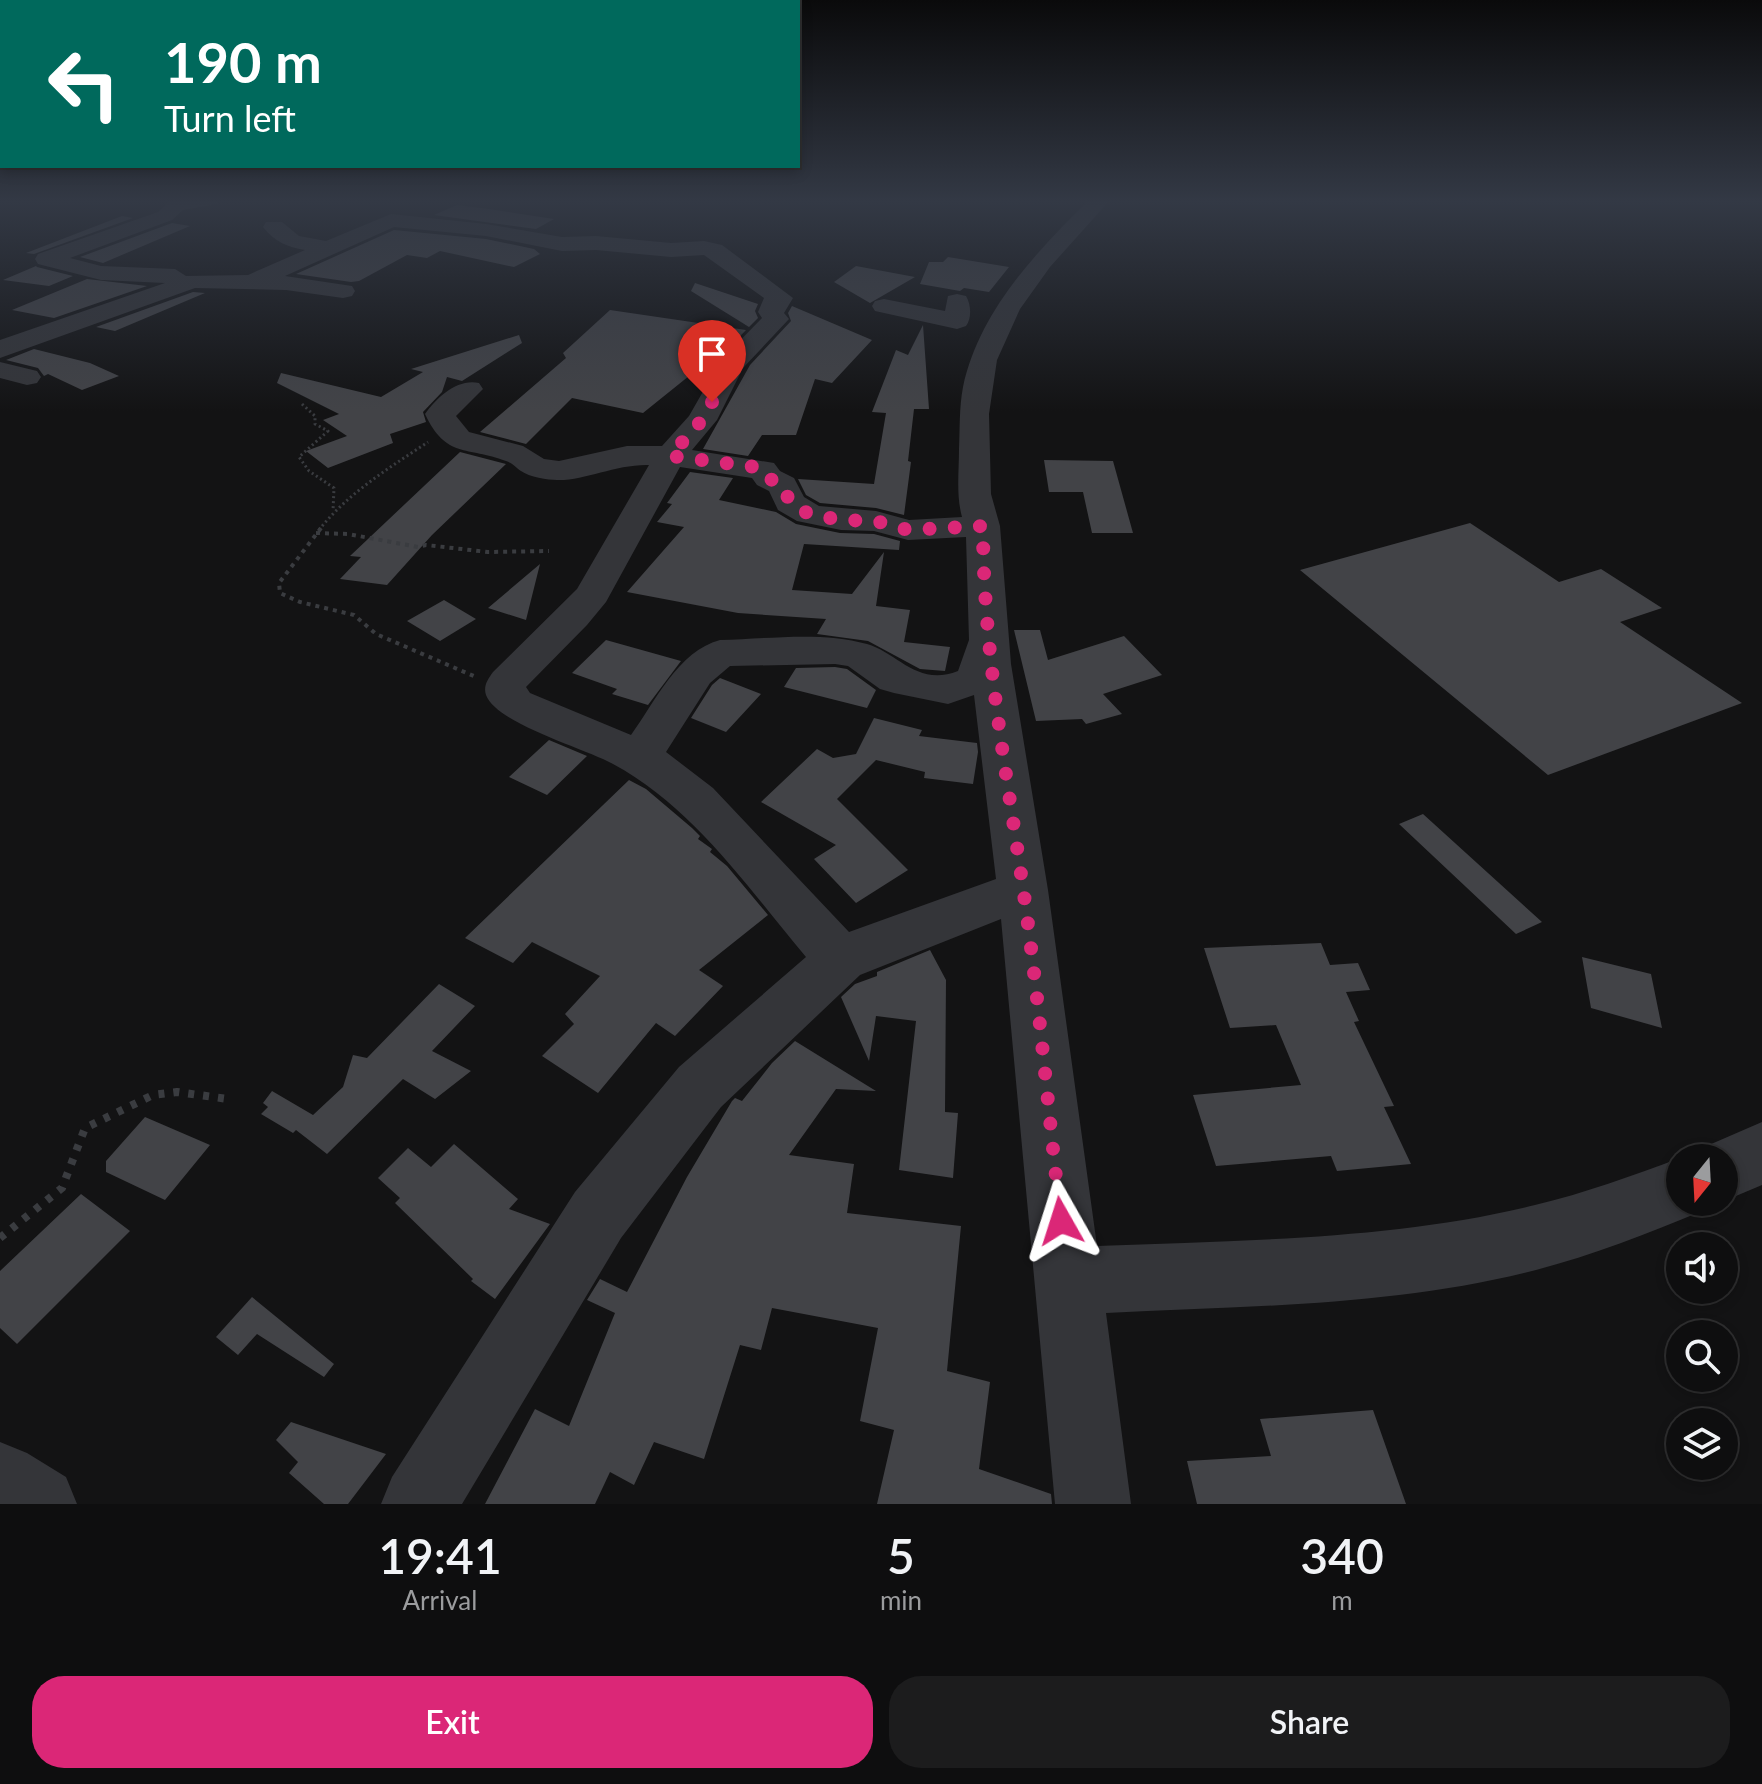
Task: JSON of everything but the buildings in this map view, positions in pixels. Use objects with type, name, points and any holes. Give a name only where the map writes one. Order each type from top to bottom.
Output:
[{"type":"street","points":[[90,270],[184,277],[193,281]]},
{"type":"street","points":[[254,281],[279,270]]},
{"type":"street","points":[[739,270],[781,298],[774,302],[775,308],[771,312],[776,319],[731,366],[702,420],[670,456],[593,594],[504,688],[515,703],[662,770],[697,800],[841,959]]},
{"type":"street","points":[[966,322],[1030,270]]},
{"type":"street","points":[[0,350],[193,281],[254,281],[343,291]]},
{"type":"street","points":[[884,306],[966,322]]},
{"type":"street","points":[[966,322],[977,388],[975,485],[979,519],[983,526],[982,585],[988,641],[1023,890],[1093,1504]]},
{"type":"street","points":[[0,370],[27,377]]},
{"type":"street","points":[[469,389],[440,414],[443,424],[466,445],[516,454],[528,458],[534,466],[559,471],[627,455],[670,456],[756,467],[763,470],[768,478],[783,485],[795,508],[809,514],[841,520],[876,521],[908,530],[983,526]]},
{"type":"street","points":[[639,758],[696,673],[720,653],[835,651],[859,655],[894,679],[948,690],[975,679],[988,641]]},
{"type":"street","points":[[419,1504],[598,1215],[700,1087],[841,959],[910,929],[1023,890]]},
{"type":"street","points":[[1738,1164],[1762,1153]]},
{"type":"street","points":[[1068,1281],[1361,1265],[1506,1244],[1630,1212],[1666,1195]]},
{"type":"street","points":[[0,1480],[39,1504]]},
{"type":"path","points":[[302,404],[315,416],[315,424],[328,431],[324,440],[303,450],[299,457],[309,471],[334,488],[333,512]]},
{"type":"path","points":[[448,428],[369,482],[333,512],[279,583],[280,593],[300,602],[354,615],[388,640],[504,688]]},
{"type":"path","points":[[315,533],[348,534],[418,547],[426,545],[488,552],[549,551]]},
{"type":"path","points":[[0,1238],[62,1188],[85,1128],[153,1095],[177,1092],[228,1099]]},
{"type":"route","points":[[712,402],[702,420],[670,456],[756,467],[786,488],[790,503],[795,508],[809,514],[841,520],[876,521],[916,531],[947,526],[983,526],[982,585],[990,672],[1023,890],[1061,1221]]}]
